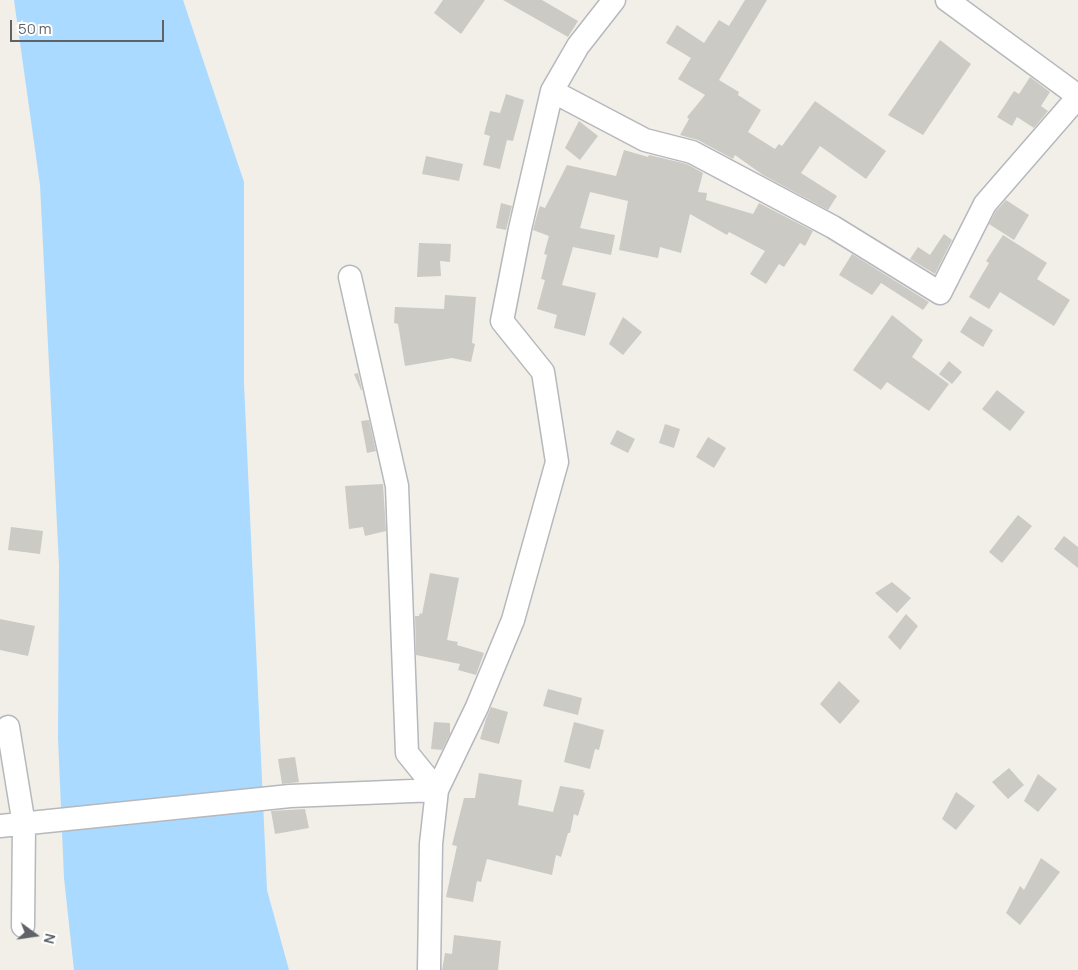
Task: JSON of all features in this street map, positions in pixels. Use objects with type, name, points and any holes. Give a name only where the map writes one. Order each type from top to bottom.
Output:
[{"type":"street","points":[[429,970],[431,844],[437,790],[477,707],[513,620],[557,462],[542,372],[502,321],[520,229],[552,92],[578,46],[614,0]]},
{"type":"street","points":[[552,92],[645,140],[692,152],[833,227],[940,292],[985,204],[1078,96],[947,0]]},
{"type":"street","points":[[350,277],[397,486],[407,753],[437,790]]},
{"type":"street","points":[[8,727],[24,825],[23,926]]},
{"type":"street","points":[[0,826],[290,796],[437,790]]},
{"type":"water","points":[[14,0],[183,0],[244,182],[244,384],[267,890],[289,970],[74,970],[64,878],[58,738],[59,565],[40,185]]},
{"type":"building","points":[[443,0],[485,0],[461,34],[434,13]]},
{"type":"building","points":[[503,0],[542,0],[578,21],[568,37]]},
{"type":"building","points":[[745,0],[767,0],[719,80],[739,92],[738,95],[761,110],[748,132],[775,149],[779,144],[782,146],[815,101],[886,151],[866,179],[820,146],[801,173],[837,196],[828,210],[763,175],[735,155],[733,159],[698,140],[680,135],[689,119],[687,117],[705,95],[678,79],[691,58],[666,43],[677,25],[704,43],[719,20],[729,26]]},
{"type":"building","points":[[940,40],[971,64],[923,135],[888,115]]},
{"type":"building","points":[[1030,77],[1050,92],[1041,106],[1048,111],[1034,128],[1017,117],[1012,126],[997,117],[1014,91],[1019,94]]},
{"type":"building","points":[[506,94],[524,100],[513,141],[507,140],[500,169],[483,165],[490,136],[484,134],[490,111],[500,113]]},
{"type":"building","points":[[579,121],[598,136],[580,160],[565,148]]},
{"type":"building","points":[[624,150],[648,157],[649,155],[687,164],[703,173],[698,192],[707,193],[706,200],[753,214],[759,203],[813,231],[805,246],[800,243],[784,267],[779,264],[766,284],[750,274],[765,251],[729,232],[727,235],[690,214],[681,253],[660,247],[658,258],[619,250],[628,201],[590,192],[580,228],[615,235],[611,255],[573,247],[562,285],[596,293],[585,336],[554,328],[557,315],[537,309],[545,280],[541,279],[547,255],[544,254],[549,236],[533,230],[538,211],[540,206],[545,208],[567,165],[616,176]]},
{"type":"building","points":[[426,156],[463,164],[459,181],[422,174]]},
{"type":"building","points":[[1006,200],[1029,215],[1014,240],[989,224],[996,211]]},
{"type":"building","points":[[501,203],[512,206],[506,230],[496,228]]},
{"type":"building","points":[[944,234],[952,240],[935,274],[910,259],[918,247],[930,255]]},
{"type":"building","points":[[1003,235],[1047,263],[1037,279],[1070,300],[1054,326],[1000,292],[989,309],[969,297],[989,263],[986,261]]},
{"type":"building","points":[[419,243],[451,244],[450,262],[440,261],[441,276],[417,277]]},
{"type":"building","points":[[852,254],[929,302],[923,310],[881,283],[872,295],[839,275]]},
{"type":"building","points":[[445,295],[476,297],[472,343],[475,344],[471,362],[452,358],[405,366],[398,324],[394,323],[395,307],[444,309]]},
{"type":"building","points":[[892,315],[923,340],[912,357],[949,384],[929,411],[887,382],[881,390],[853,370]]},
{"type":"building","points":[[970,316],[993,330],[983,347],[960,332]]},
{"type":"building","points":[[623,317],[642,332],[623,355],[609,344]]},
{"type":"building","points":[[949,361],[962,372],[952,384],[939,374]]},
{"type":"building","points":[[358,373],[362,390],[354,374]]},
{"type":"building","points":[[997,390],[1025,412],[1010,431],[982,409]]},
{"type":"building","points":[[369,420],[376,451],[367,453],[361,421]]},
{"type":"building","points":[[665,424],[680,429],[674,448],[659,443]]},
{"type":"building","points":[[617,430],[635,439],[628,453],[610,444]]},
{"type":"building","points":[[708,437],[726,448],[714,468],[696,457]]},
{"type":"building","points":[[383,484],[386,531],[365,536],[363,527],[349,529],[345,486]]},
{"type":"building","points":[[1018,515],[1032,526],[1002,563],[989,552]]},
{"type":"building","points":[[11,527],[43,531],[40,554],[8,550]]},
{"type":"building","points":[[1064,536],[1078,547],[1078,568],[1054,549]]},
{"type":"building","points":[[430,573],[459,578],[447,640],[458,642],[457,645],[484,653],[476,675],[458,670],[460,664],[416,655],[415,616],[419,616],[420,613],[422,614]]},
{"type":"building","points":[[892,582],[911,598],[897,613],[875,593]]},
{"type":"building","points":[[906,614],[918,626],[900,650],[888,637]]},
{"type":"building","points":[[0,619],[35,626],[28,656],[0,650]]},
{"type":"building","points":[[839,681],[860,701],[840,724],[820,704]]},
{"type":"building","points":[[548,689],[582,698],[578,715],[543,706]]},
{"type":"building","points":[[491,707],[508,712],[499,744],[480,739]]},
{"type":"building","points":[[434,722],[450,723],[450,734],[442,750],[431,749]]},
{"type":"building","points":[[574,722],[604,730],[599,750],[595,749],[590,769],[564,762]]},
{"type":"building","points":[[295,757],[299,782],[282,784],[278,759]]},
{"type":"building","points":[[1009,768],[1024,785],[1008,799],[992,782]]},
{"type":"building","points":[[479,773],[522,780],[518,805],[553,812],[560,786],[584,790],[583,792],[585,793],[578,816],[574,814],[570,833],[568,833],[561,857],[556,855],[552,875],[487,859],[481,882],[477,881],[473,902],[446,897],[457,846],[452,845],[464,798],[475,798]]},
{"type":"building","points":[[1038,774],[1057,789],[1038,812],[1024,801]]},
{"type":"building","points":[[956,792],[975,806],[956,830],[942,819]]},
{"type":"building","points":[[305,809],[309,828],[275,834],[271,811]]},
{"type":"building","points":[[1041,858],[1060,872],[1020,925],[1006,913],[1020,886],[1024,890]]},
{"type":"building","points":[[454,935],[501,941],[498,970],[442,970],[445,953],[452,954]]}]
